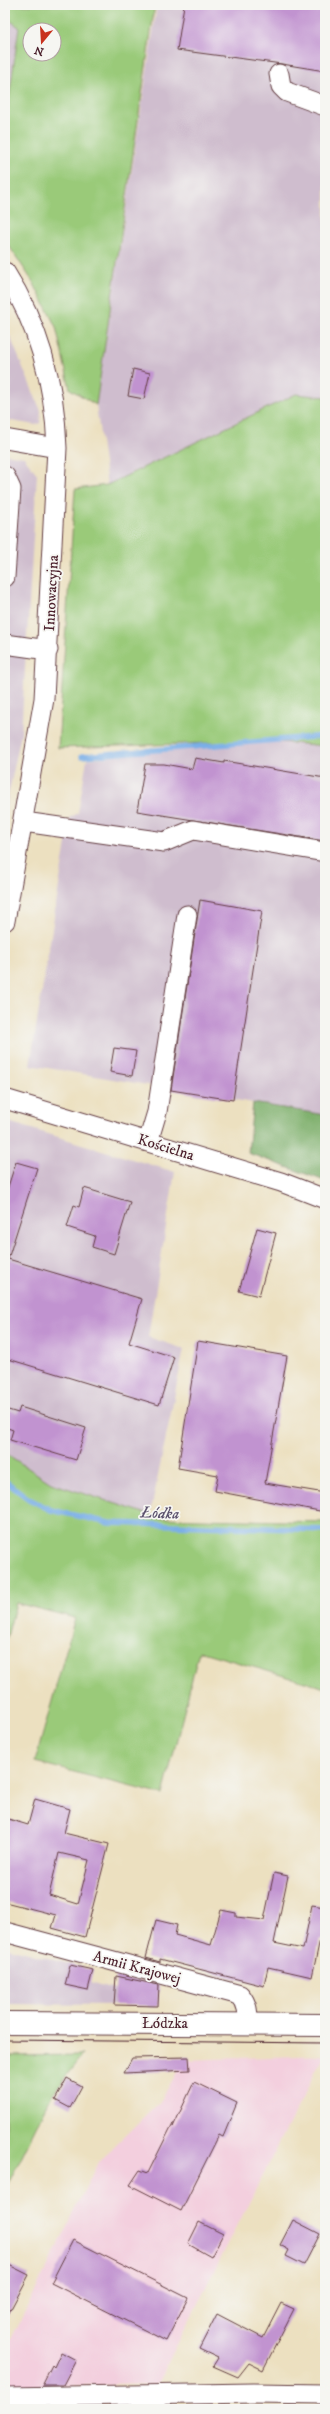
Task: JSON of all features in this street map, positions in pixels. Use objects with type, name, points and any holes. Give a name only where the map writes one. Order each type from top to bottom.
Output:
[{"type":"main road","name":"Łódzka","points":[[5,2022],[325,2025]]},
{"type":"street","points":[[279,74],[281,86],[287,92],[325,106]]},
{"type":"street","name":"Innowacyjna","points":[[5,272],[26,312],[40,347],[52,387],[56,418],[57,448],[48,650],[44,699],[24,822],[5,921]]},
{"type":"street","points":[[5,439],[57,448]]},
{"type":"street","points":[[5,476],[11,489],[5,577]]},
{"type":"street","points":[[5,644],[48,650]]},
{"type":"street","points":[[24,822],[164,842],[193,830],[325,852]]},
{"type":"street","points":[[148,1142],[157,1112],[187,915]]},
{"type":"street","name":"Kościelna","points":[[5,1099],[281,1182],[325,1199]]},
{"type":"street","name":"Armii Krajowej","points":[[5,1932],[240,1995],[246,2005],[248,2024]]},
{"type":"street","points":[[5,2398],[79,2403],[254,2393],[325,2394]]},
{"type":"shaded area","points":[[157,5],[325,5],[325,397],[296,394],[107,485],[96,405]]},
{"type":"shaded area","points":[[5,17],[19,27],[5,127]]},
{"type":"shaded area","points":[[5,324],[41,411],[40,423],[36,425],[5,420]]},
{"type":"shaded area","points":[[5,454],[24,457],[37,474],[21,734],[5,811]]},
{"type":"shaded area","points":[[270,741],[325,746],[325,1115],[30,1065],[70,818],[78,813],[87,759]]},
{"type":"shaded area","points":[[5,1121],[175,1172],[148,1337],[184,1349],[150,1515],[51,1483],[5,1453]]},
{"type":"shaded area","points":[[5,1947],[93,1970],[90,1983],[115,1990],[114,2005],[5,2004]]},
{"type":"shaded area","points":[[324,2055],[157,2384],[5,2387],[5,2351],[65,2232],[98,2162],[161,2100],[184,2060]]},
{"type":"green space","points":[[5,5],[155,5],[96,405],[70,389],[56,327],[33,282],[5,240],[5,127],[19,27],[5,17]]},
{"type":"green space","points":[[296,394],[325,397],[325,746],[270,741],[58,748],[75,489],[107,485]]},
{"type":"green space","points":[[253,1103],[325,1115],[325,1181],[248,1153]]},
{"type":"green space","points":[[5,1453],[51,1483],[160,1518],[325,1522],[325,1688],[199,1651],[163,1795],[35,1762],[75,1618],[16,1603],[5,1644]]},
{"type":"green space","points":[[82,2055],[53,2093],[5,2190],[5,2056]]},
{"type":"building","points":[[184,5],[325,5],[325,71],[177,50]]},
{"type":"building","points":[[133,369],[150,373],[144,399],[128,396]]},
{"type":"building","points":[[195,758],[224,763],[224,761],[325,778],[325,841],[137,811],[145,764],[164,764],[192,769]]},
{"type":"building","points":[[200,900],[262,911],[233,1100],[171,1090]]},
{"type":"building","points":[[114,1048],[136,1051],[132,1076],[110,1072]]},
{"type":"building","points":[[16,1162],[37,1168],[8,1259],[142,1299],[129,1343],[174,1357],[159,1405],[5,1358],[5,1196]]},
{"type":"building","points":[[84,1188],[130,1202],[114,1254],[92,1247],[95,1236],[67,1227],[74,1205],[79,1207]]},
{"type":"building","points":[[257,1228],[276,1233],[259,1296],[239,1291]]},
{"type":"building","points":[[198,1341],[287,1356],[265,1483],[325,1493],[325,1512],[215,1491],[218,1475],[178,1468]]},
{"type":"building","points":[[20,1407],[86,1428],[76,1460],[10,1440],[13,1430],[5,1427],[5,1409],[18,1413]]},
{"type":"building","points":[[35,1799],[70,1809],[64,1833],[109,1844],[85,1937],[52,1928],[56,1915],[5,1902],[5,1818],[28,1825]],"holes":[[[59,1853],[89,1860],[78,1904],[49,1895]]]},
{"type":"building","points":[[274,1873],[288,1876],[274,1943],[303,1949],[312,1905],[325,1907],[325,1940],[320,1939],[312,1977],[268,1967],[264,1986],[160,1959],[160,1962],[146,1958],[156,1920],[177,1925],[175,1935],[211,1945],[221,1910],[236,1913],[236,1917],[264,1920]]},
{"type":"building","points":[[70,1965],[93,1970],[88,1990],[65,1985]]},
{"type":"building","points":[[116,1976],[159,1985],[158,2006],[114,2005]]},
{"type":"building","points":[[189,2057],[190,2070],[124,2073],[132,2058]]},
{"type":"building","points":[[67,2078],[82,2086],[70,2108],[55,2100]]},
{"type":"building","points":[[194,2082],[237,2103],[223,2137],[219,2135],[181,2211],[130,2185],[140,2170],[148,2173],[173,2123],[173,2127]]},
{"type":"building","points":[[293,2220],[320,2234],[304,2265],[286,2256],[289,2250],[280,2245]]},
{"type":"building","points":[[199,2222],[223,2234],[211,2257],[188,2244]]},
{"type":"building","points":[[73,2240],[188,2298],[166,2341],[51,2283]]},
{"type":"building","points":[[5,2263],[29,2275],[5,2320]]},
{"type":"building","points":[[281,2303],[294,2309],[263,2370],[249,2363],[238,2377],[213,2366],[218,2358],[199,2349],[217,2314],[263,2338]]},
{"type":"building","points":[[61,2352],[76,2360],[63,2385],[42,2385],[52,2365],[54,2367]]},
{"type":"waterway","points":[[82,756],[325,736]]},
{"type":"waterway","name":"Łódka","points":[[5,1481],[29,1499],[51,1510],[109,1523],[325,1530]]},
{"type":"tram line","points":[[5,2040],[325,2043]]}]
